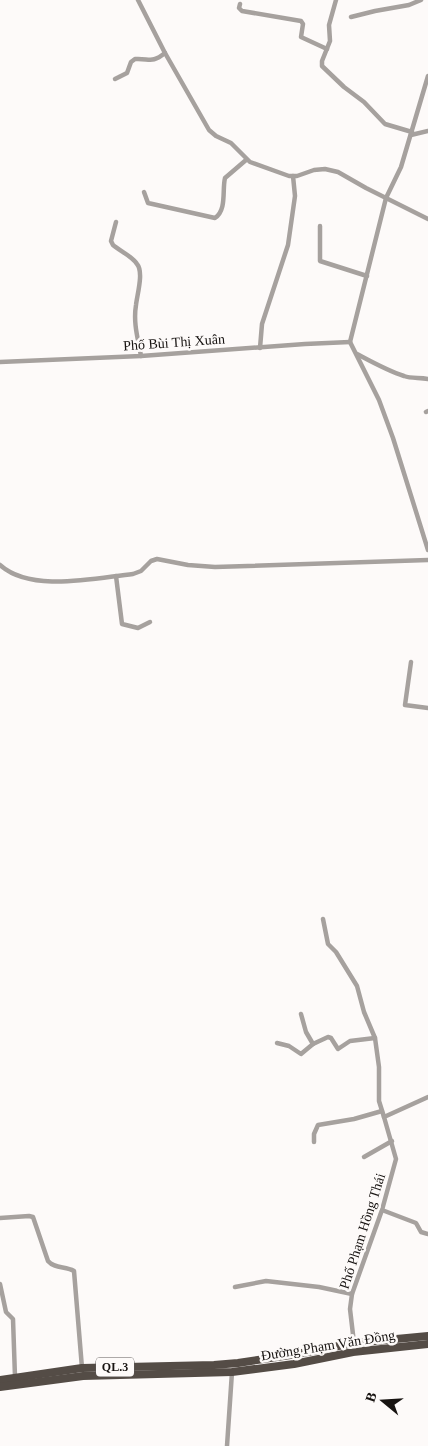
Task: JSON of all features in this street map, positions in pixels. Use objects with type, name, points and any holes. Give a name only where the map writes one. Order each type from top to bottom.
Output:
[{"type":"highway","name":"Đường Phạm Văn Đồng","points":[[82,1368],[232,1364],[297,1354],[354,1342],[428,1336]]},
{"type":"highway","name":"Đường Phạm Văn Đồng","points":[[232,1372],[294,1364],[370,1349],[428,1344]]},
{"type":"highway","points":[[329,1347],[331,1356]]},
{"type":"highway","name":"QL.3","points":[[0,1380],[82,1368]]},
{"type":"highway","name":"QL.3","points":[[0,1387],[83,1376],[232,1372]]},
{"type":"street","points":[[138,0],[164,53],[210,130],[216,136],[231,143],[246,160],[293,176],[314,170],[332,170],[428,219]]},
{"type":"street","points":[[336,0],[329,25],[330,41],[322,61],[322,66],[344,87],[361,99],[386,124],[412,134],[428,131]]},
{"type":"street","points":[[351,17],[375,10],[409,5],[421,0]]},
{"type":"street","points":[[240,4],[239,8],[242,11],[301,20],[303,24],[301,37],[327,49]]},
{"type":"street","points":[[115,79],[127,73],[131,62],[135,59],[156,60],[164,53]]},
{"type":"street","points":[[428,76],[401,166],[386,198],[350,342],[379,400],[393,438],[428,550]]},
{"type":"street","points":[[144,192],[148,203],[152,205],[215,218],[218,216],[223,202],[225,178],[246,160]]},
{"type":"street","points":[[260,348],[262,324],[288,245],[295,196],[293,176]]},
{"type":"street","points":[[116,222],[111,241],[113,245],[136,262],[140,268],[135,321],[141,356]]},
{"type":"street","points":[[320,226],[320,261],[366,276]]},
{"type":"street","name":"Phố Bùi Thị Xuân","points":[[0,362],[141,356],[350,342]]},
{"type":"street","points":[[356,354],[406,377],[428,380]]},
{"type":"street","points":[[0,565],[16,575],[47,582],[138,573],[156,559],[188,565],[215,567],[428,560]]},
{"type":"street","points":[[116,576],[122,624],[138,628],[150,622]]},
{"type":"street","points":[[412,662],[405,705],[428,708]]},
{"type":"street","name":"Phố Phạm Hồng Thái","points":[[324,919],[328,944],[336,952],[357,986],[374,1038],[379,1067],[380,1101],[396,1159],[382,1210],[352,1294],[350,1310],[354,1342]]},
{"type":"street","points":[[301,1014],[306,1032],[313,1044]]},
{"type":"street","points":[[277,1043],[289,1046],[301,1054],[313,1044],[330,1037],[338,1049],[353,1040],[374,1038]]},
{"type":"street","points":[[384,1117],[428,1097]]},
{"type":"street","points":[[314,1142],[315,1130],[318,1125],[354,1120],[382,1111]]},
{"type":"street","points":[[364,1157],[392,1142]]},
{"type":"street","points":[[382,1210],[416,1223],[421,1232],[428,1234]]},
{"type":"street","points":[[0,1218],[33,1217],[48,1261],[53,1266],[74,1271],[82,1368]]},
{"type":"street","points":[[235,1287],[266,1281],[319,1287],[352,1294]]},
{"type":"street","points":[[0,1284],[6,1312],[12,1319],[15,1377]]},
{"type":"street","points":[[227,1446],[232,1372]]}]
